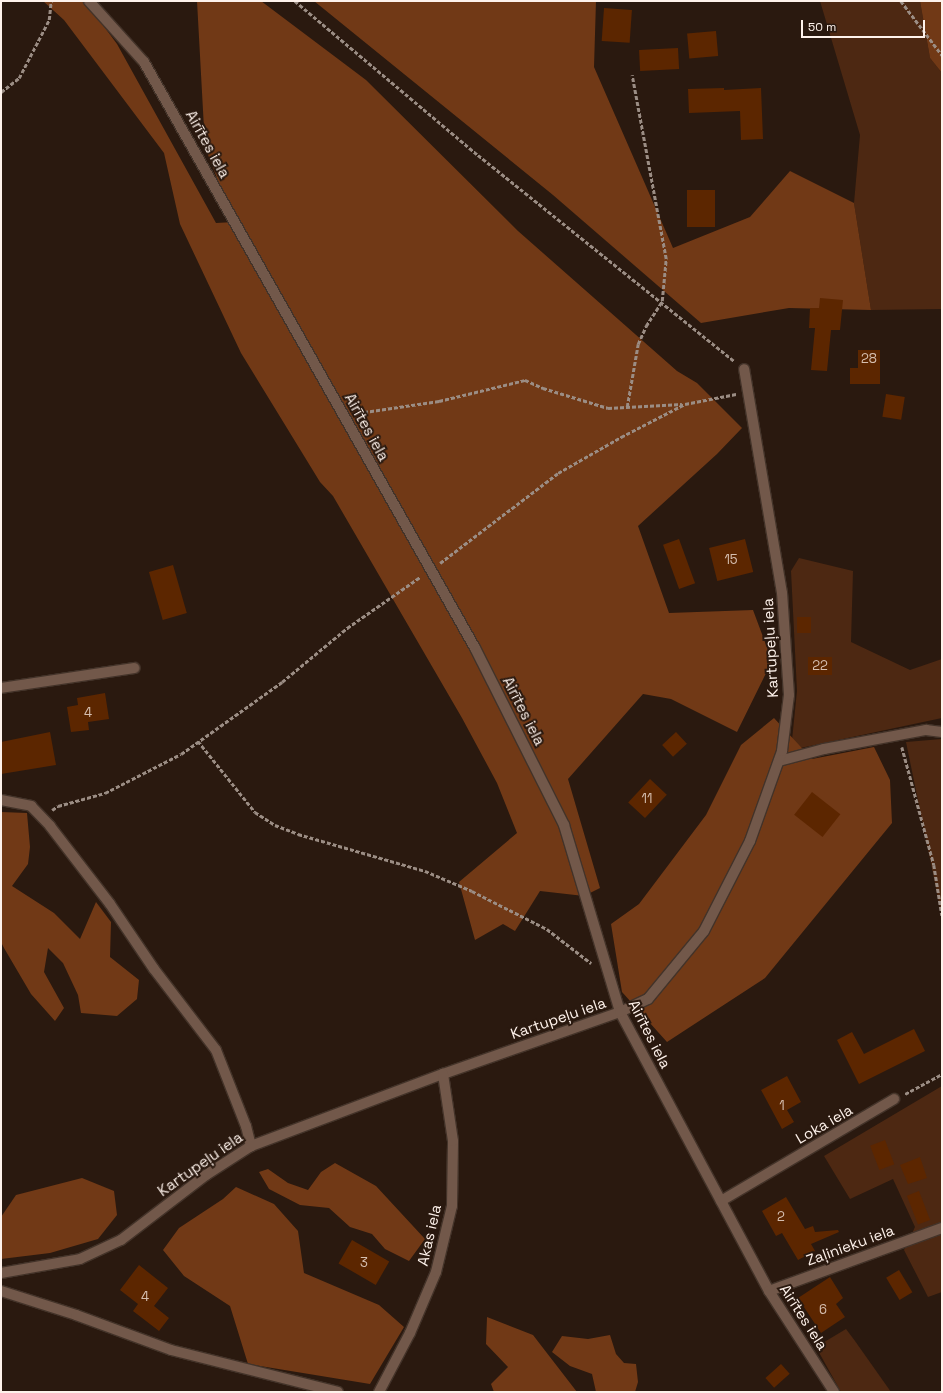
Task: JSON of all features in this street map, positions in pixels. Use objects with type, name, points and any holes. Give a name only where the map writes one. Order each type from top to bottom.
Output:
[{"type":"street","name":"Airītes iela","points":[[89,1],[144,62],[475,648],[564,826],[620,1012],[768,1290],[834,1392]]},
{"type":"street","name":"Kartupeļu iela","points":[[1,1274],[80,1259],[122,1240],[206,1175],[251,1146],[443,1074],[620,1012],[648,999],[704,931],[750,841],[779,761],[782,751],[789,696],[782,593],[744,369]]},
{"type":"street","points":[[1,688],[135,668]]},
{"type":"street","points":[[779,761],[824,749],[926,730],[942,732]]},
{"type":"street","points":[[1,800],[31,806],[41,816],[110,904],[154,969],[216,1050],[246,1126],[251,1146]]},
{"type":"street","name":"Akas iela","points":[[379,1392],[410,1333],[436,1272],[452,1206],[453,1141],[443,1074]]},
{"type":"street","name":"Loka iela","points":[[721,1201],[894,1099]]},
{"type":"street","name":"Zaļinieku iela","points":[[768,1290],[942,1228]]},
{"type":"street","points":[[1,1291],[76,1315],[171,1350],[338,1392]]},
{"type":"path","points":[[1,92],[19,78],[49,20],[51,1]]},
{"type":"path","points":[[295,1],[478,156],[662,301],[744,369]]},
{"type":"path","points":[[901,1],[942,55]]},
{"type":"path","points":[[627,407],[638,344],[646,326],[662,301],[666,259],[632,75]]},
{"type":"path","points":[[343,414],[439,401],[525,380],[543,388],[608,408],[685,404],[748,392]]},
{"type":"path","points":[[41,816],[58,806],[105,793],[181,754],[282,682],[347,628],[431,570],[558,473],[621,437],[685,404]]},
{"type":"path","points":[[899,735],[934,865],[942,916]]},
{"type":"path","points":[[198,741],[255,812],[275,825],[298,834],[425,871],[472,891],[547,929],[609,976]]},
{"type":"path","points":[[894,1099],[942,1074]]},
{"type":"shaded area","points":[[43,1],[85,1],[117,44],[216,223],[234,222],[205,147],[197,1],[261,1],[366,80],[518,231],[677,371],[697,383],[742,428],[717,454],[638,526],[669,613],[753,610],[772,661],[737,732],[671,699],[643,694],[568,779],[600,888],[584,896],[540,891],[515,931],[503,924],[475,940],[459,882],[517,833],[497,783],[462,718],[333,496],[320,482],[241,353],[180,224],[164,153],[64,20]]},
{"type":"shaded area","points":[[314,1],[596,1],[594,67],[673,248],[750,217],[790,171],[854,203],[871,310],[789,308],[701,323],[553,195]]},
{"type":"shaded area","points":[[820,1],[920,1],[930,58],[942,73],[942,309],[871,310],[854,203],[860,135]]},
{"type":"shaded area","points":[[920,1],[942,1],[942,73],[930,58]]},
{"type":"shaded area","points":[[799,558],[853,571],[851,642],[910,670],[942,659],[942,718],[791,750],[797,691],[791,571]]},
{"type":"shaded area","points":[[774,718],[812,759],[874,747],[890,780],[892,823],[765,978],[667,1042],[622,992],[611,924],[639,904],[706,815],[741,745]]},
{"type":"shaded area","points":[[942,739],[942,917],[906,742]]},
{"type":"shaded area","points":[[1,812],[27,813],[30,847],[28,864],[12,886],[54,913],[80,939],[96,902],[111,922],[110,957],[139,980],[137,999],[117,1016],[81,1013],[78,995],[63,963],[48,948],[44,972],[64,1008],[55,1021],[31,994],[4,948],[1,942]]},
{"type":"shaded area","points":[[942,1086],[942,1292],[928,1297],[904,1250],[915,1227],[893,1179],[850,1199],[824,1156]]},
{"type":"shaded area","points":[[335,1163],[376,1186],[425,1239],[409,1261],[385,1249],[372,1234],[350,1227],[329,1208],[300,1205],[269,1189],[259,1172],[268,1169],[288,1183],[308,1190],[321,1172]]},
{"type":"shaded area","points":[[82,1178],[114,1191],[117,1215],[98,1239],[50,1253],[1,1259],[1,1217],[16,1195]]},
{"type":"shaded area","points":[[236,1187],[274,1204],[298,1231],[304,1273],[379,1305],[404,1327],[370,1384],[248,1364],[230,1306],[184,1276],[163,1250],[179,1228],[223,1199]]},
{"type":"shaded area","points":[[487,1317],[533,1335],[577,1392],[494,1392],[491,1384],[508,1367],[486,1344]]},
{"type":"shaded area","points":[[846,1329],[891,1392],[841,1392],[816,1347]]},
{"type":"shaded area","points":[[610,1335],[616,1354],[624,1363],[636,1364],[638,1382],[635,1392],[596,1392],[592,1374],[570,1366],[552,1352],[562,1336],[588,1339]]},
{"type":"building","points":[[604,8],[632,10],[630,43],[602,41]]},
{"type":"building","points":[[716,31],[718,56],[689,58],[687,34]]},
{"type":"building","points":[[678,48],[679,69],[640,71],[639,50]]},
{"type":"building","points":[[724,88],[724,90],[761,88],[763,139],[741,140],[740,111],[689,113],[688,89]]},
{"type":"building","points":[[687,190],[715,190],[715,227],[687,227]]},
{"type":"building","points":[[820,298],[843,300],[840,330],[831,330],[827,371],[811,370],[815,328],[809,328],[810,308],[819,308]]},
{"type":"building","points":[[858,350],[880,350],[880,384],[850,384],[850,368],[858,368]]},
{"type":"building","points":[[886,394],[905,397],[901,420],[882,417]]},
{"type":"building","points":[[679,539],[695,583],[679,589],[663,545]]},
{"type":"building","points":[[745,539],[753,572],[717,581],[709,548]]},
{"type":"building","points":[[173,565],[187,613],[163,620],[149,572]]},
{"type":"building","points":[[797,617],[811,617],[811,633],[797,633]]},
{"type":"building","points":[[808,657],[832,657],[832,675],[808,675]]},
{"type":"building","points":[[105,693],[109,719],[88,722],[89,730],[71,732],[67,707],[78,705],[77,698]]},
{"type":"building","points":[[50,732],[56,765],[1,774],[1,742]]},
{"type":"building","points":[[676,732],[687,744],[673,757],[662,745]]},
{"type":"building","points":[[650,779],[667,795],[645,818],[628,802]]},
{"type":"building","points":[[812,792],[840,814],[823,837],[794,815]]},
{"type":"building","points":[[914,1029],[925,1051],[859,1084],[837,1040],[852,1032],[864,1054]]},
{"type":"building","points":[[787,1076],[801,1102],[787,1110],[794,1122],[782,1129],[761,1090]]},
{"type":"building","points":[[885,1140],[894,1164],[879,1170],[870,1146]]},
{"type":"building","points":[[920,1157],[927,1178],[908,1184],[900,1165]]},
{"type":"building","points":[[919,1191],[930,1220],[918,1225],[907,1196]]},
{"type":"building","points":[[786,1197],[805,1229],[813,1226],[815,1232],[838,1230],[839,1232],[811,1244],[815,1251],[798,1260],[782,1233],[776,1236],[762,1211]]},
{"type":"building","points":[[352,1240],[389,1262],[376,1285],[338,1263]]},
{"type":"building","points":[[139,1265],[168,1288],[154,1306],[169,1318],[159,1331],[133,1311],[138,1304],[120,1290]]},
{"type":"building","points":[[899,1270],[912,1292],[900,1300],[886,1278]]},
{"type":"building","points":[[830,1277],[843,1298],[836,1304],[845,1317],[821,1333],[798,1298]]},
{"type":"building","points":[[781,1364],[790,1374],[774,1388],[765,1378]]}]
